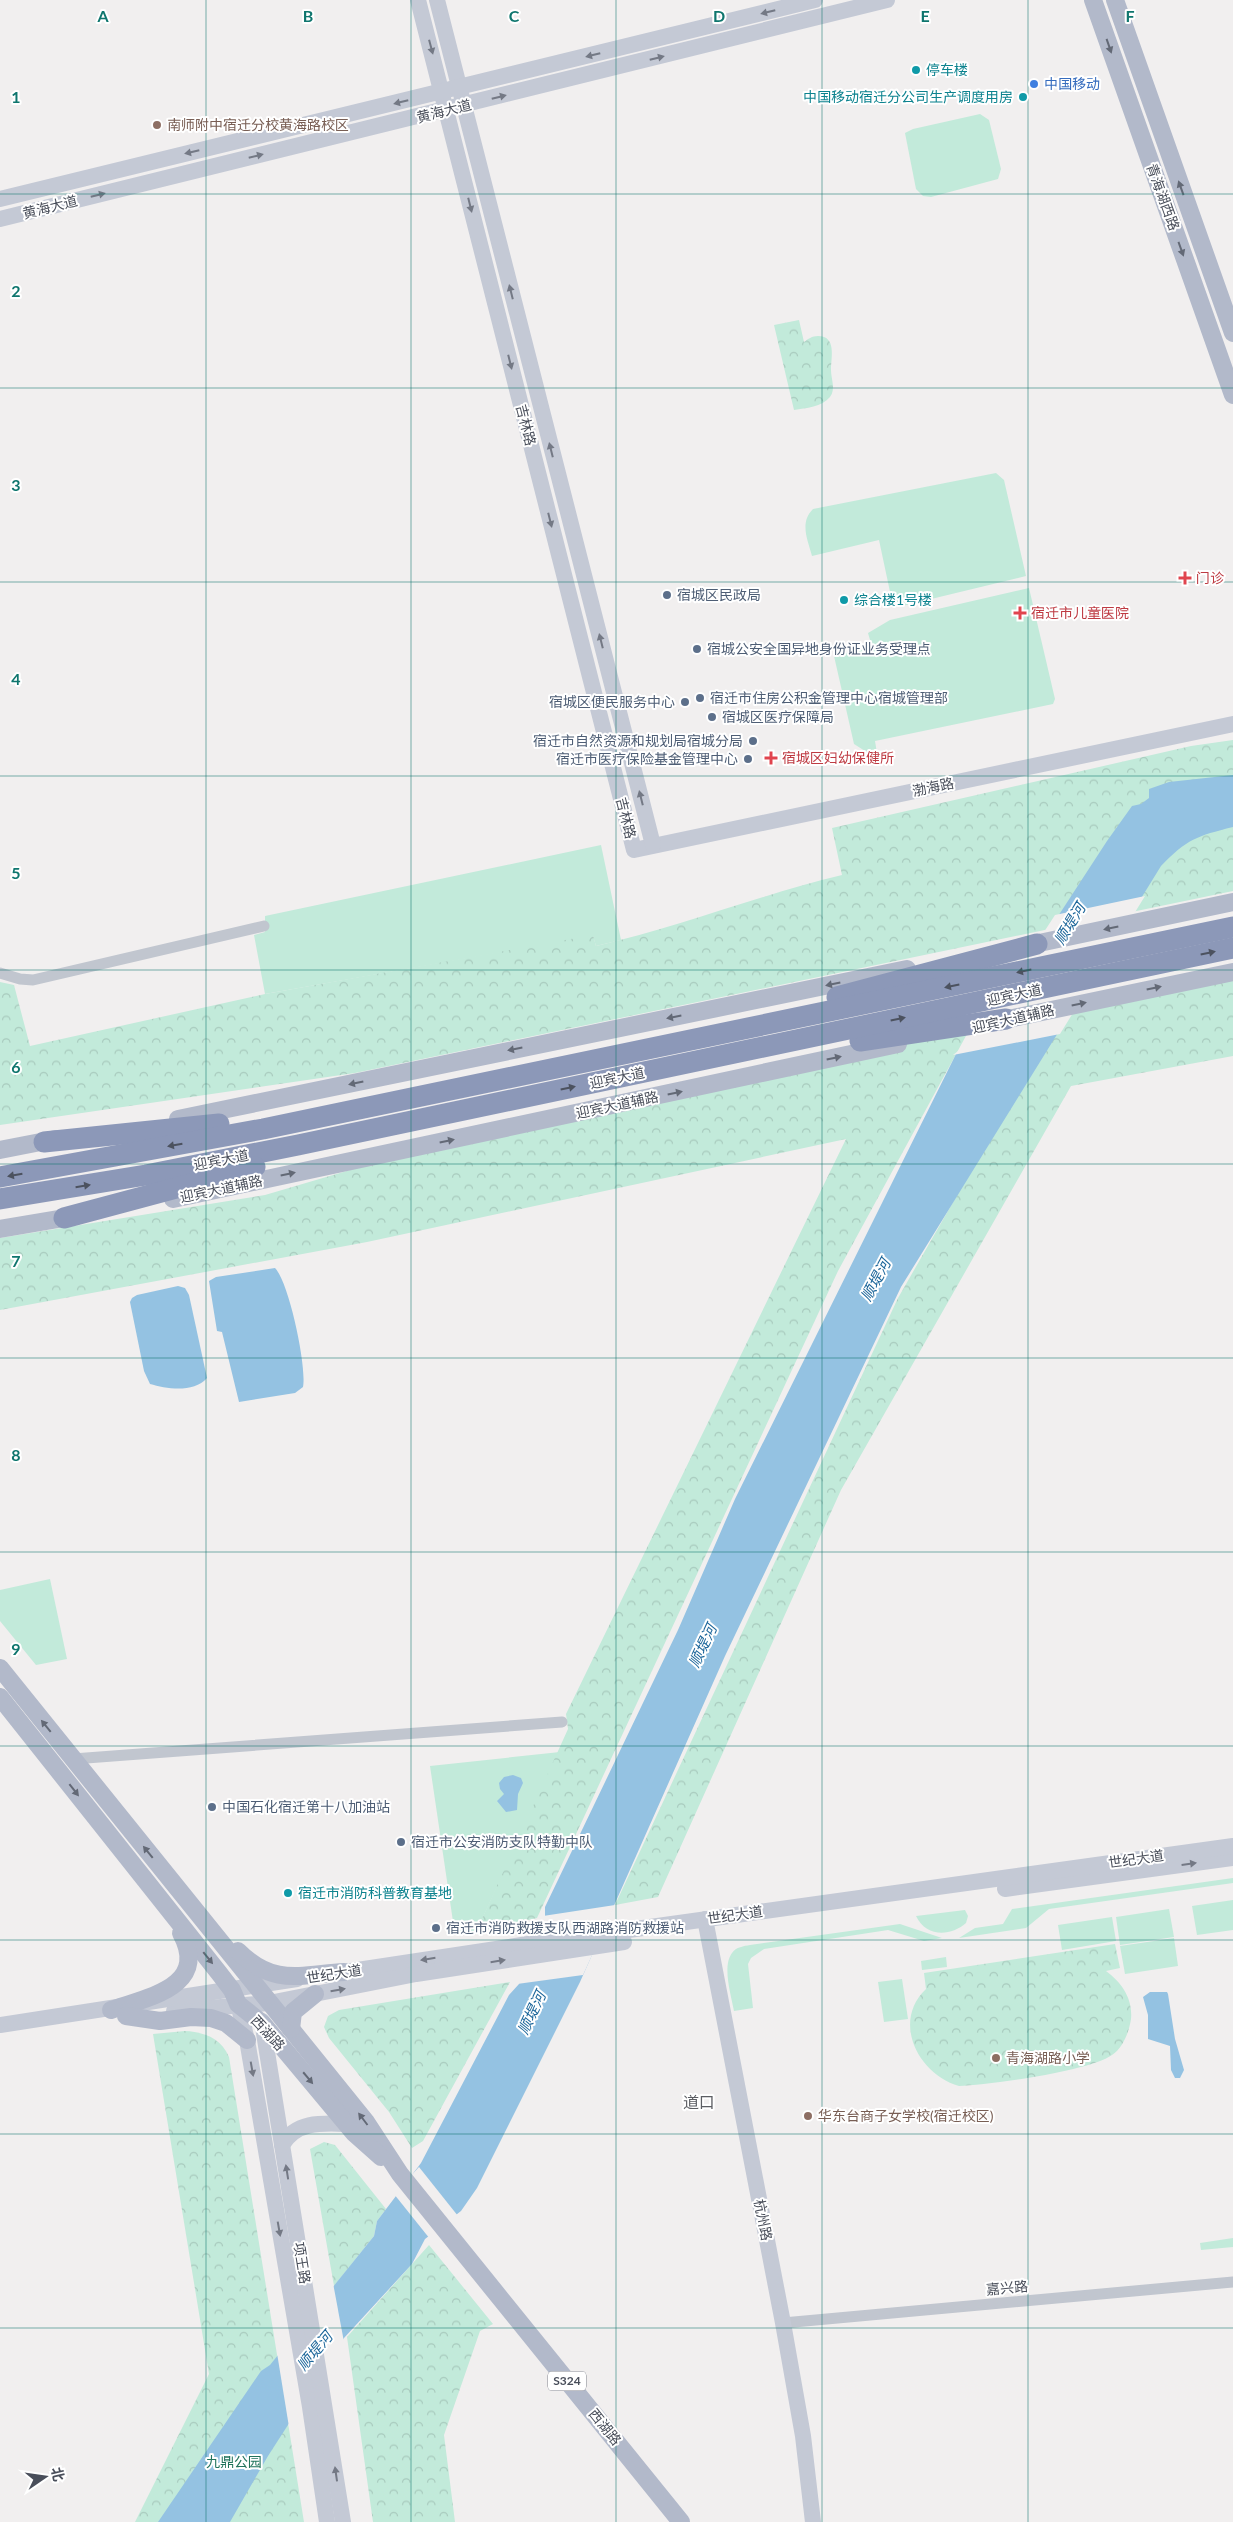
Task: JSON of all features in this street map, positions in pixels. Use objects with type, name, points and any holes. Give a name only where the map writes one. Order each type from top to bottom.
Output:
[{"type":"highway","name":"迎宾大道","points":[[0,1177],[263,1129],[1233,927]]},
{"type":"highway","points":[[538,1072],[630,1043],[798,1008],[1028,946]]},
{"type":"highway","name":"迎宾大道","points":[[0,1199],[146,1175],[983,1002],[1233,948]]},
{"type":"highway","points":[[694,1062],[782,1054],[961,1028],[1006,1019]]},
{"type":"highway","points":[[44,1142],[235,1122],[317,1109],[463,1079],[512,1078]]},
{"type":"highway","points":[[64,1218],[315,1152],[437,1126],[480,1106]]},
{"type":"main road","name":"青海湖西路","points":[[1093,0],[1233,395]]},
{"type":"main road","name":"青海湖西路","points":[[1115,0],[1233,333]]},
{"type":"main road","points":[[0,1150],[196,1116],[860,978],[1028,946],[1233,902]]},
{"type":"main road","name":"迎宾大道辅路","points":[[1006,1019],[1233,972]]},
{"type":"main road","name":"迎宾大道辅路","points":[[0,1229],[146,1205],[961,1028]]},
{"type":"main road","name":"西湖路","points":[[0,1668],[255,1986],[264,2003],[290,2029],[366,2122],[400,2174],[452,2240],[681,2522]]},
{"type":"main road","name":"西湖路","points":[[0,1697],[146,1880],[235,1997],[263,2024],[346,2124],[400,2174]]},
{"type":"main road","points":[[166,1874],[231,1945],[260,1970],[286,1976],[344,1972]]},
{"type":"main road","points":[[118,2013],[166,1991],[177,1983],[186,1970],[188,1949],[182,1934],[146,1880]]},
{"type":"main road","points":[[290,2029],[293,2012],[315,1994]]},
{"type":"main road","points":[[118,2013],[160,2021],[197,2017],[212,2018],[226,2023],[247,2040]]},
{"type":"street","name":"吉林路","points":[[418,0],[634,850]]},
{"type":"street","name":"吉林路","points":[[437,0],[653,845]]},
{"type":"street","name":"黄海大道","points":[[0,199],[815,0]]},
{"type":"street","name":"黄海大道","points":[[0,219],[887,0]]},
{"type":"street","name":"渤海路","points":[[634,850],[1233,724]]},
{"type":"street","points":[[0,974],[33,980],[264,926]]},
{"type":"street","points":[[73,1759],[562,1722]]},
{"type":"street","name":"世纪大道","points":[[235,1997],[255,1986],[344,1972],[603,1940],[1233,1846]]},
{"type":"street","name":"世纪大道","points":[[706,1924],[1233,1858]]},
{"type":"street","name":"杭州路","points":[[706,1924],[783,2324],[803,2436],[813,2522]]},
{"type":"street","name":"世纪大道","points":[[0,2033],[118,2013],[235,1997],[264,2003],[525,1951]]},
{"type":"street","name":"项王路","points":[[235,1997],[247,2040],[294,2318],[317,2402],[343,2522]]},
{"type":"street","name":"项王路","points":[[264,2003],[263,2024],[309,2307],[327,2522]]},
{"type":"street","name":"世纪大道","points":[[0,2025],[118,2013]]},
{"type":"street","points":[[282,2145],[289,2134],[312,2124],[346,2124]]},
{"type":"street","name":"嘉兴路","points":[[783,2324],[1233,2282]]},
{"type":"green space","points":[[980,114],[989,120],[1001,169],[998,179],[931,197],[923,196],[916,189],[905,133],[913,129]]},
{"type":"green space","points":[[799,320],[804,342],[818,336],[828,340],[832,348],[831,370],[833,387],[832,394],[823,403],[794,410],[774,325]]},
{"type":"green space","points":[[996,473],[1004,480],[1026,576],[898,607],[893,606],[879,540],[812,556],[805,526],[806,520],[813,509]]},
{"type":"green space","points":[[1029,588],[1055,699],[1053,704],[875,741],[877,753],[865,751],[854,744],[834,656],[872,647],[868,633],[890,620]]},
{"type":"green space","points":[[1233,740],[1233,891],[355,1073],[0,1125],[0,982],[14,985],[30,1046],[265,994],[593,935],[596,946],[658,930],[842,875],[832,828],[1191,746]]},
{"type":"green space","points":[[601,845],[621,940],[596,946],[593,936],[265,994],[254,935],[265,932],[265,916]]},
{"type":"green space","points":[[1233,970],[1233,1056],[1071,1086],[841,1490],[658,1897],[615,1905],[898,1298],[1065,1007]]},
{"type":"green space","points":[[959,1029],[967,1034],[838,1271],[537,1918],[476,1932],[568,1729],[566,1714],[846,1139],[367,1242],[0,1310],[0,1238],[265,1195],[486,1130]]},
{"type":"green space","points":[[50,1579],[67,1659],[36,1665],[0,1621],[0,1590]]},
{"type":"green space","points":[[560,1752],[476,1932],[455,1935],[430,1766]]},
{"type":"green space","points":[[1233,1878],[1233,1883],[1049,1909],[1026,1928],[959,1938],[975,1928],[1003,1924],[1012,1909]]},
{"type":"green space","points":[[1233,1900],[1233,1930],[1197,1935],[1192,1906]]},
{"type":"green space","points":[[1169,1909],[1174,1937],[1120,1945],[1116,1917]]},
{"type":"green space","points":[[965,1910],[968,1916],[966,1923],[953,1931],[939,1933],[926,1928],[916,1916]]},
{"type":"green space","points":[[1112,1917],[1116,1941],[1062,1950],[1058,1925]]},
{"type":"green space","points":[[900,1924],[942,1938],[924,1941],[888,1930],[764,1949],[751,1958],[748,1964],[753,2008],[734,2011],[727,1973],[729,1959],[738,1948]]},
{"type":"green space","points":[[1174,1938],[1178,1966],[1125,1974],[1120,1946]]},
{"type":"green space","points":[[1115,1944],[1120,1968],[1106,1971],[1117,1980],[1125,1991],[1130,2004],[1131,2019],[1125,2039],[1112,2055],[1100,2061],[1062,2072],[1015,2080],[959,2086],[945,2080],[932,2071],[914,2046],[911,2017],[916,2002],[926,1989],[924,1973]]},
{"type":"green space","points":[[946,1957],[947,1967],[922,1970],[921,1961]]},
{"type":"green space","points":[[902,1979],[908,2019],[884,2022],[878,1982]]},
{"type":"green space","points":[[510,1982],[423,2141],[412,2148],[389,2112],[329,2038],[324,2027],[328,2016],[339,2010]]},
{"type":"green space","name":"九鼎公园","points":[[185,2031],[211,2037],[226,2050],[229,2057],[304,2522],[135,2522],[209,2374],[153,2034]]},
{"type":"green space","points":[[324,2142],[335,2145],[386,2209],[377,2221],[374,2236],[334,2286],[310,2149]]},
{"type":"green space","points":[[1233,2238],[1233,2247],[1201,2250],[1200,2243]]},
{"type":"green space","points":[[429,2245],[493,2324],[480,2331],[444,2435],[455,2522],[373,2522],[347,2337]]},
{"type":"water","name":"顺堤河","points":[[1233,775],[1233,827],[1193,840],[1178,850],[1161,866],[901,1287],[725,1656],[580,1982],[477,2188],[461,2211],[425,2239],[412,2264],[344,2338],[268,2456],[230,2522],[158,2522],[261,2371],[270,2365],[374,2236],[377,2221],[421,2163],[509,1995],[519,1984],[545,1916],[545,1907],[678,1630],[735,1499],[956,1054],[978,1039],[1107,841],[1132,806],[1141,804],[1149,798],[1149,789],[1169,782]]},
{"type":"water","points":[[275,1268],[286,1290],[296,1325],[304,1377],[303,1387],[295,1393],[239,1402],[222,1332],[217,1331],[209,1281],[216,1277]]},
{"type":"water","points":[[178,1286],[185,1288],[189,1295],[207,1378],[195,1386],[180,1389],[150,1384],[144,1371],[130,1302],[137,1295]]},
{"type":"water","points":[[513,1775],[521,1778],[523,1783],[518,1794],[517,1810],[506,1812],[497,1801],[504,1794],[500,1789],[499,1783],[504,1777]]},
{"type":"water","points":[[1150,1992],[1167,1992],[1168,1994],[1175,2039],[1184,2070],[1180,2078],[1175,2078],[1171,2070],[1170,2046],[1148,2039],[1148,2015],[1143,1997]]},
{"type":"pier","points":[[1145,896],[1060,1034],[953,1055],[976,1037],[1055,915]]},
{"type":"pier","points":[[615,1905],[583,1975],[517,1984],[543,1916]]},
{"type":"pier","points":[[419,2167],[458,2216],[430,2239],[394,2194]]},
{"type":"pier","points":[[333,2283],[344,2342],[289,2427],[277,2353]]},
{"type":"place","name":"停车楼","points":[[916,70]]},
{"type":"place","name":"中国移动","points":[[1034,84]]},
{"type":"place","name":"中国移动宿迁分公司生产调度用房","points":[[1023,97]]},
{"type":"place","name":"南师附中宿迁分校黄海路校区","points":[[157,125]]},
{"type":"place","name":"门诊","points":[[1185,578]]},
{"type":"place","name":"宿城区民政局","points":[[667,595]]},
{"type":"place","name":"综合楼1号楼","points":[[844,600]]},
{"type":"place","name":"宿迁市儿童医院","points":[[1020,613]]},
{"type":"place","name":"宿城公安全国异地身份证业务受理点","points":[[697,649]]},
{"type":"place","name":"宿迁市住房公积金管理中心宿城管理部","points":[[700,698]]},
{"type":"place","name":"宿城区便民服务中心","points":[[685,702]]},
{"type":"place","name":"宿城区医疗保障局","points":[[712,717]]},
{"type":"place","name":"宿迁市自然资源和规划局宿城分局","points":[[753,741]]},
{"type":"place","name":"宿城区妇幼保健所","points":[[771,758]]},
{"type":"place","name":"宿迁市医疗保险基金管理中心","points":[[748,759]]},
{"type":"place","name":"中国石化宿迁第十八加油站","points":[[212,1807]]},
{"type":"place","name":"宿迁市公安消防支队特勤中队","points":[[401,1842]]},
{"type":"place","name":"宿迁市消防科普教育基地","points":[[288,1893]]},
{"type":"place","name":"宿迁市消防救援支队西湖路消防救援站","points":[[436,1928]]},
{"type":"place","name":"青海湖路小学","points":[[996,2058]]},
{"type":"place","name":"华东台商子女学校(宿迁校区)","points":[[808,2116]]},
{"type":"district","name":"道口","points":[[699,2102]]}]
